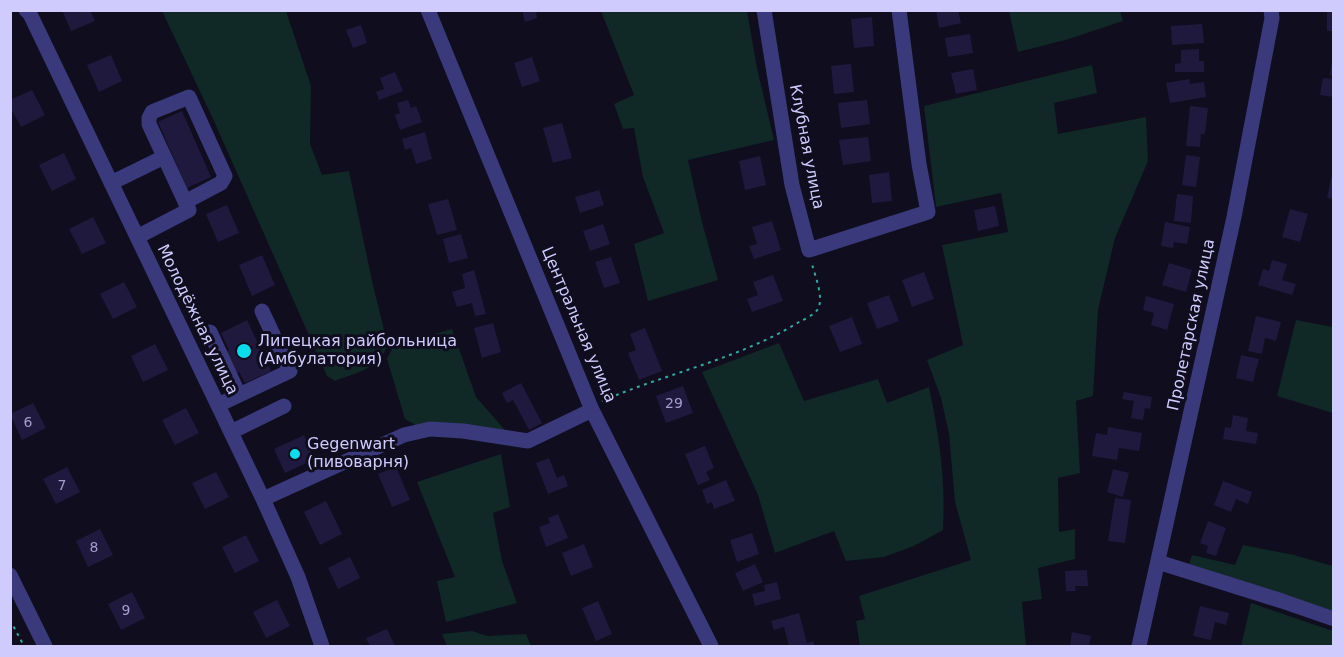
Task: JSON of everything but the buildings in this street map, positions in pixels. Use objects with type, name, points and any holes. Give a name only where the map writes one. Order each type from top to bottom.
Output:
[{"type":"street","name":"Центральная улица","points":[[428,10],[592,408],[711,646]]},
{"type":"street","name":"Клубная улица","points":[[764,10],[792,185],[809,250]]},
{"type":"street","points":[[809,250],[928,212],[919,164],[899,10]]},
{"type":"street","name":"Пролетарская улица","points":[[1139,646],[1234,217],[1272,18],[1271,10]]},
{"type":"street","name":"Молодёжная улица","points":[[28,12],[263,499],[298,577],[322,646]]},
{"type":"street","points":[[137,237],[189,210],[185,202],[164,157],[149,124],[149,118],[152,112],[189,98],[225,176],[221,183],[185,202]]},
{"type":"street","points":[[111,183],[164,157]]},
{"type":"street","points":[[218,405],[290,371],[262,311]]},
{"type":"street","points":[[210,332],[239,395]]},
{"type":"street","points":[[231,432],[284,406]]},
{"type":"street","points":[[263,499],[404,435],[430,429],[463,431],[528,441],[592,408]]},
{"type":"street","points":[[1158,562],[1334,619]]},
{"type":"street","points":[[10,575],[45,646]]},
{"type":"path","points":[[592,408],[625,391],[780,334],[808,317],[817,310],[820,300],[809,250]]},
{"type":"path","points":[[10,620],[24,646]]},
{"type":"green space","points":[[162,11],[286,11],[311,86],[310,144],[322,175],[349,171],[387,342],[385,351],[375,364],[335,381],[327,376],[214,121]]},
{"type":"green space","points":[[601,11],[747,11],[757,68],[774,140],[688,160],[718,280],[648,301],[634,244],[664,233],[643,177],[634,128],[623,129],[614,104],[634,95]]},
{"type":"green space","points":[[1009,11],[1120,11],[1123,21],[1069,39],[1018,52]]},
{"type":"green space","points":[[1092,65],[1097,93],[1054,103],[1058,134],[1146,117],[1148,161],[1115,238],[1098,310],[1093,396],[1076,401],[1080,473],[1058,478],[1059,532],[1075,529],[1075,559],[1038,568],[1042,599],[1022,602],[1026,646],[860,646],[856,621],[865,619],[859,596],[971,560],[955,502],[949,434],[941,398],[927,360],[963,345],[942,245],[1008,232],[1001,193],[936,207],[924,106]]},
{"type":"green space","points":[[1296,320],[1333,327],[1333,413],[1277,396]]},
{"type":"green space","points":[[452,329],[476,397],[505,430],[417,426],[405,419],[387,359],[394,345]]},
{"type":"green space","points":[[779,343],[804,401],[878,379],[887,403],[929,387],[941,458],[943,530],[914,546],[884,557],[846,561],[834,531],[775,553],[758,495],[702,372]]},
{"type":"green space","points":[[501,454],[510,507],[493,513],[502,561],[517,603],[446,622],[437,581],[455,577],[417,482]]},
{"type":"green space","points":[[1243,545],[1294,555],[1333,566],[1333,611],[1189,564],[1192,555],[1235,565]]},
{"type":"green space","points":[[1251,603],[1333,631],[1333,646],[1241,646]]},
{"type":"green space","points":[[472,631],[487,636],[526,634],[531,646],[447,646],[442,634]]},
{"type":"place","name":"Липецкая райбольница (Амбулатория)","points":[[244,351]]},
{"type":"place","name":"Gegenwart (пивоварня)","points":[[295,454]]}]
